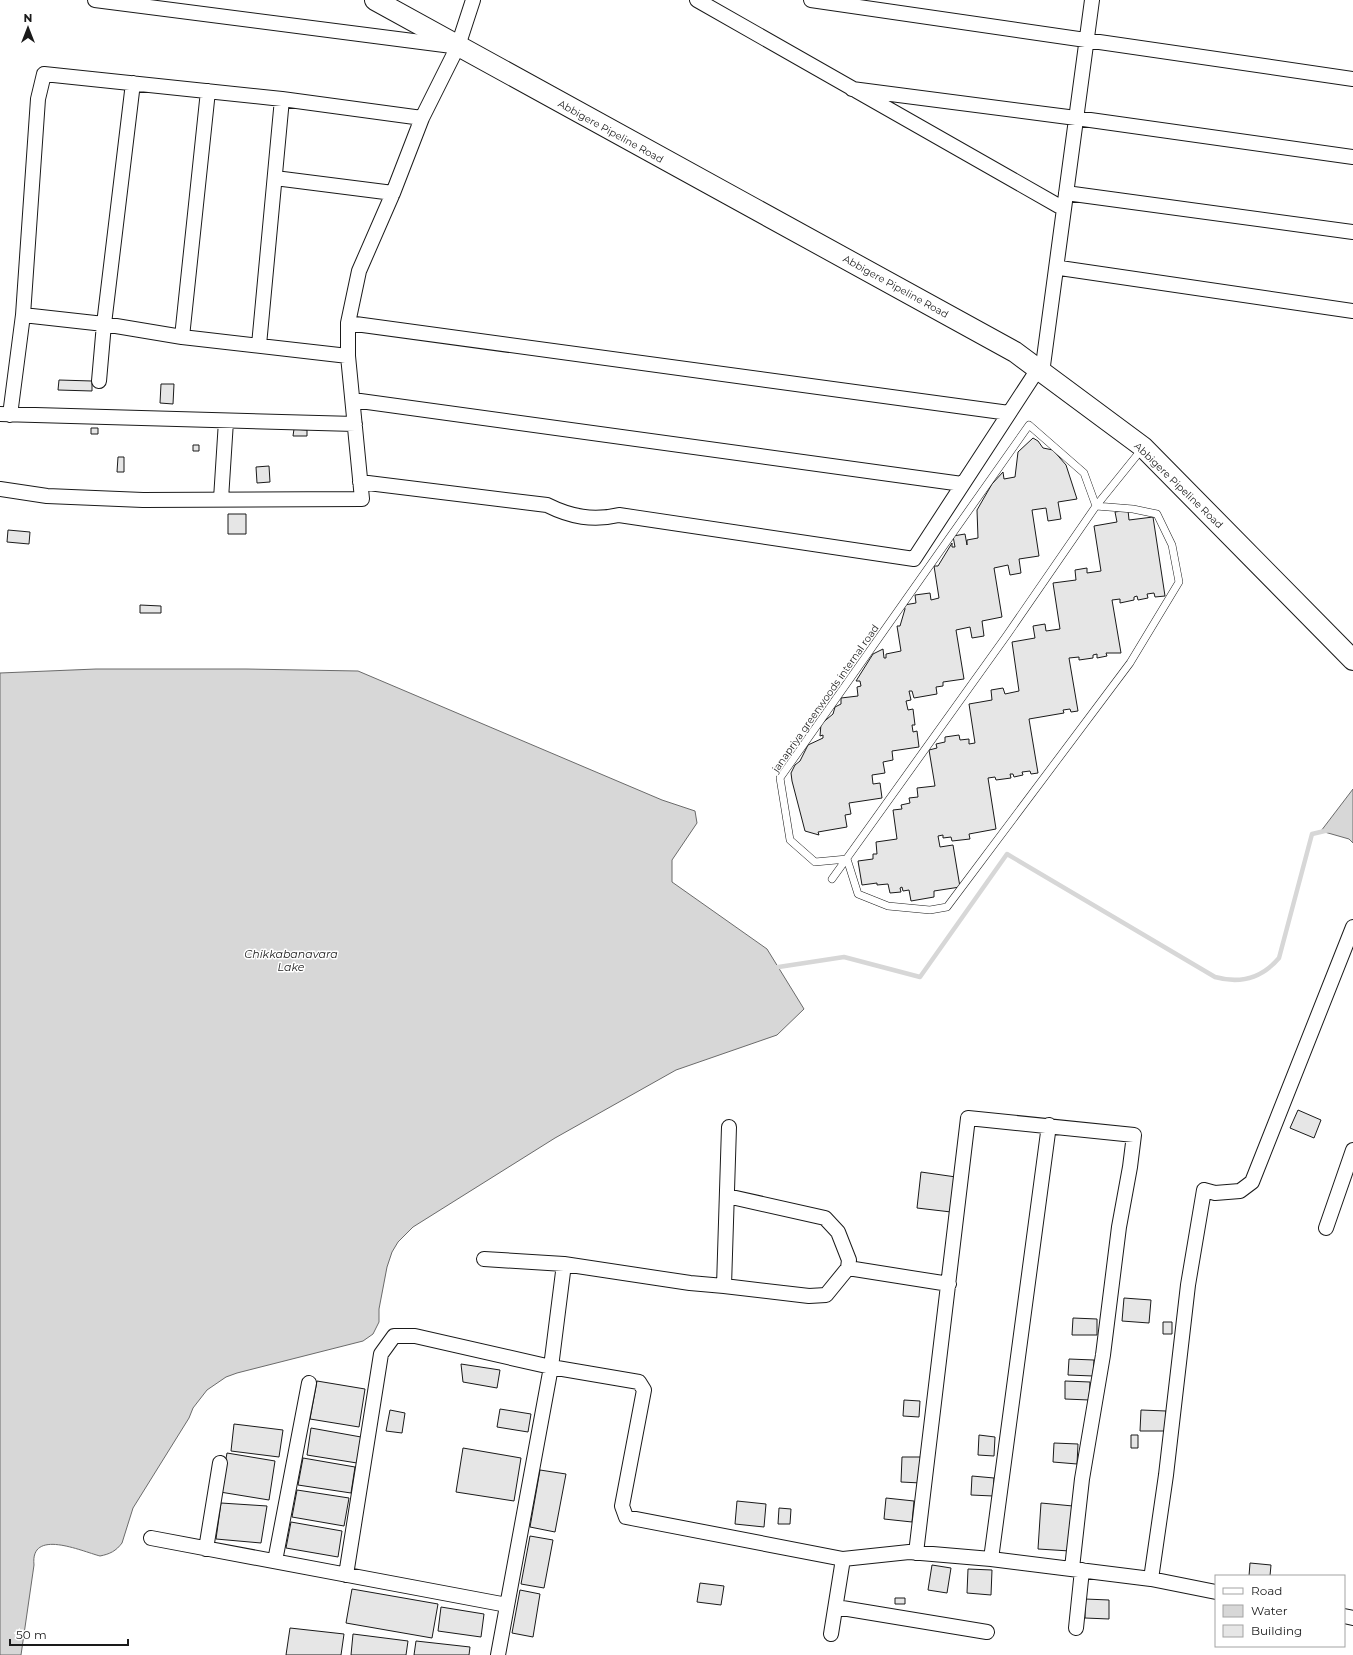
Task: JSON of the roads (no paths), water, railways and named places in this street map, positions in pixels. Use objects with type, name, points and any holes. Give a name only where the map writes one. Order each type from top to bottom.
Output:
[{"type":"main road","name":"Abbigere Pipeline Road","points":[[375,0],[1014,352],[1143,447],[1353,660]]},
{"type":"street","points":[[95,0],[458,46]]},
{"type":"street","points":[[0,489],[47,496],[143,500],[362,499],[348,356],[348,323],[359,271],[393,193],[422,118],[458,46],[473,0]]},
{"type":"street","points":[[697,0],[1064,209]]},
{"type":"street","points":[[811,0],[1353,79]]},
{"type":"street","points":[[360,482],[547,505],[573,516],[587,518],[598,518],[619,514],[914,559],[1009,413],[1040,371],[1064,209],[1092,0]]},
{"type":"street","points":[[355,424],[5,415],[23,315],[38,99],[44,74],[282,98],[422,118]]},
{"type":"street","points":[[98,381],[133,83]]},
{"type":"street","points":[[852,89],[1076,118],[1353,157]]},
{"type":"street","points":[[182,337],[208,91]]},
{"type":"street","points":[[259,344],[282,98]]},
{"type":"street","points":[[275,178],[393,193]]},
{"type":"street","points":[[1066,193],[1353,232]]},
{"type":"street","points":[[1060,268],[1353,311]]},
{"type":"street","points":[[23,315],[104,324],[182,337],[259,344],[348,356]]},
{"type":"street","points":[[348,323],[1009,413]]},
{"type":"street","points":[[353,400],[962,484]]},
{"type":"street","points":[[221,499],[226,421]]},
{"type":"street","points":[[1151,1579],[1166,1476],[1188,1285],[1204,1190],[1215,1193],[1240,1192],[1252,1182],[1353,927]]},
{"type":"street","points":[[916,1553],[968,1118],[1049,1125],[1134,1135],[1130,1167],[1118,1227],[1103,1355],[1082,1479],[1077,1569],[1076,1628]]},
{"type":"street","points":[[991,1559],[1049,1125]]},
{"type":"street","points":[[724,1286],[729,1127]]},
{"type":"street","points":[[1326,1228],[1353,1150]]},
{"type":"street","points":[[484,1258],[564,1264],[690,1283],[809,1296],[826,1295],[848,1268],[849,1260],[838,1232],[825,1218],[727,1196]]},
{"type":"street","points":[[498,1655],[551,1367],[564,1264]]},
{"type":"street","points":[[848,1268],[948,1284]]},
{"type":"street","points":[[346,1575],[381,1354],[394,1336],[415,1336],[551,1367],[639,1382],[644,1390],[622,1506],[626,1517],[843,1558],[916,1553],[991,1559],[1151,1579],[1215,1592]]},
{"type":"street","points":[[275,1561],[309,1383]]},
{"type":"street","points":[[206,1549],[220,1463]]},
{"type":"street","points":[[151,1538],[507,1605]]},
{"type":"street","points":[[831,1634],[843,1558]]},
{"type":"street","points":[[836,1607],[987,1632]]},
{"type":"lane","name":"janapriya greenwoods internal road","points":[[847,859],[816,862],[790,840],[780,778],[1029,425],[1084,473],[1096,506]]},
{"type":"lane","points":[[832,879],[1007,635],[1096,506],[1143,447]]},
{"type":"lane","points":[[847,859],[858,894],[888,906],[930,910],[947,907],[1130,663],[1179,582],[1172,545],[1157,514],[1133,509],[1096,506]]},
{"type":"water","name":"Chikkabanavara Lake","points":[[96,669],[358,671],[662,800],[695,811],[697,823],[672,860],[672,882],[767,949],[804,1009],[777,1035],[676,1070],[555,1138],[413,1227],[398,1242],[392,1252],[387,1267],[379,1309],[379,1322],[373,1334],[363,1341],[237,1373],[226,1377],[207,1390],[193,1408],[189,1418],[133,1508],[122,1543],[115,1550],[100,1556],[58,1545],[40,1547],[35,1554],[21,1655],[0,1655],[0,673]]},
{"type":"water","points":[[1353,789],[1353,843],[1349,839],[1321,831]]},
{"type":"waterway","points":[[772,968],[844,957],[920,977],[1007,854],[1215,977],[1233,980],[1250,978],[1258,975],[1279,958],[1312,834],[1329,830]]}]
